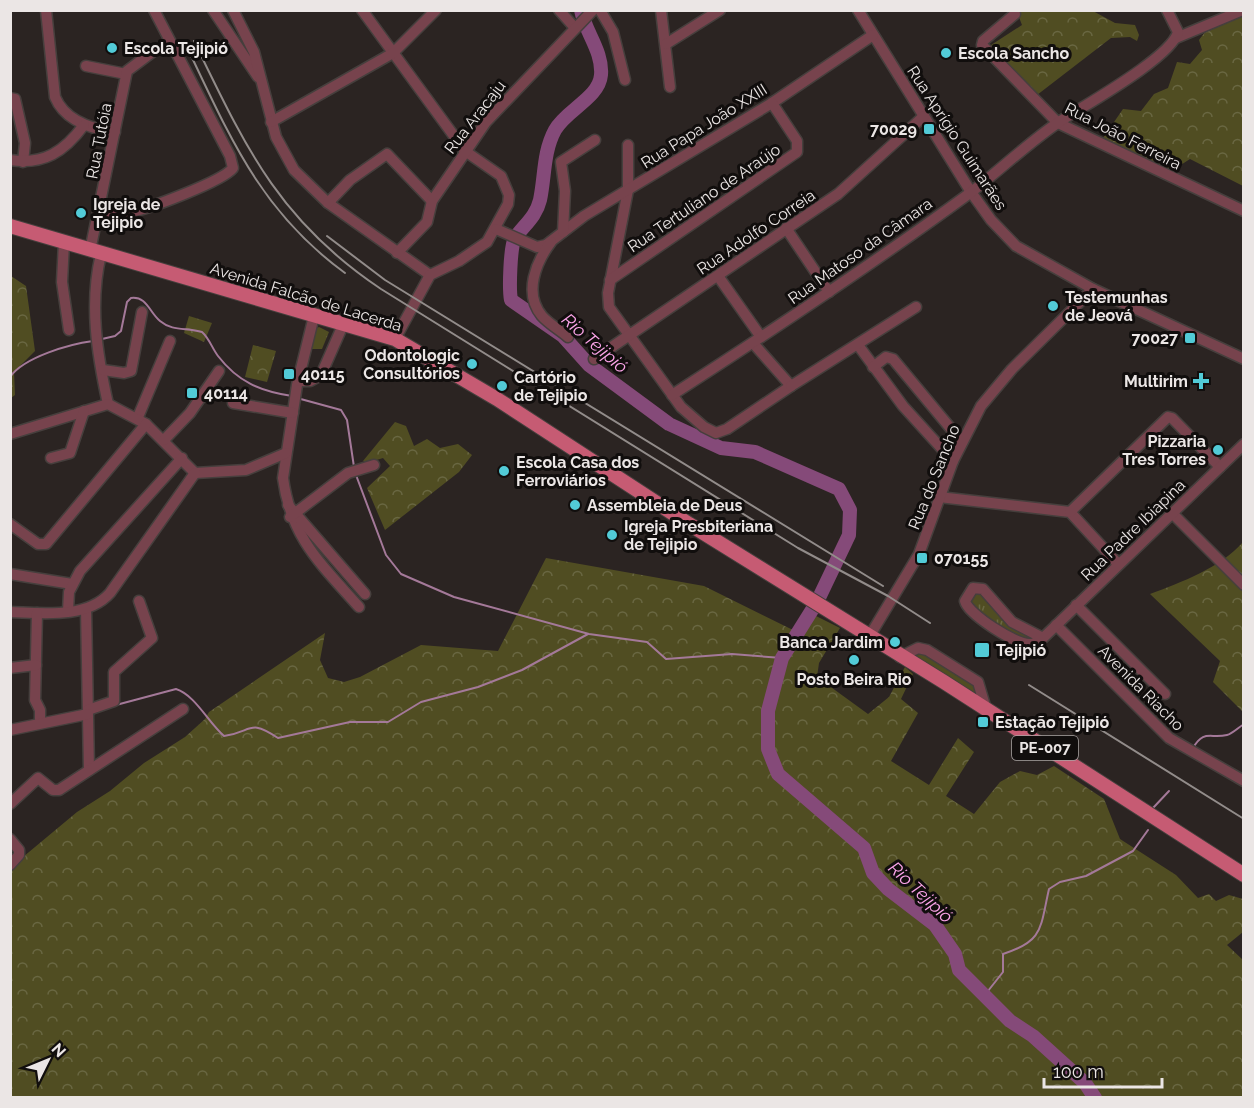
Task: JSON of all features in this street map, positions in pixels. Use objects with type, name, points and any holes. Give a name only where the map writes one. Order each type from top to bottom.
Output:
[{"type":"main road","name":"Avenida Falcão de Lacerda","points":[[10,226],[395,339],[522,422],[869,637]]},
{"type":"main road","name":"PE-007","points":[[869,637],[986,709],[1244,875]]},
{"type":"street","points":[[46,10],[55,97],[64,111],[84,125],[115,132]]},
{"type":"street","points":[[100,213],[143,209],[216,180],[233,168],[230,156],[154,10]]},
{"type":"street","points":[[213,10],[261,80]]},
{"type":"street","points":[[233,10],[254,52],[271,122],[285,157],[308,185],[328,203],[430,275]]},
{"type":"street","points":[[362,10],[465,151],[501,176],[507,186],[508,204],[487,242],[459,261],[430,275],[395,339]]},
{"type":"street","points":[[271,122],[393,53],[436,10]]},
{"type":"street","points":[[558,10],[575,27]]},
{"type":"street","name":"Rua Aracaju","points":[[397,253],[427,222],[432,201],[497,108],[593,10]]},
{"type":"street","points":[[600,10],[613,33],[625,80]]},
{"type":"street","points":[[662,10],[670,87]]},
{"type":"street","points":[[666,44],[720,10]]},
{"type":"street","name":"Rua Aprígio Guimarães","points":[[858,10],[970,192],[991,220],[1016,246],[1093,289],[1244,359]]},
{"type":"street","points":[[1167,10],[1178,32],[1176,38]]},
{"type":"street","name":"Rua Matoso da Câmara","points":[[672,395],[829,292],[970,192],[1058,123],[1142,67],[1176,38],[1243,10]]},
{"type":"street","name":"Rua João Ferreira","points":[[1015,14],[983,41],[984,48],[1058,123],[1244,211]]},
{"type":"street","name":"Rua Papa João XXIII","points":[[568,337],[542,316],[532,295],[539,258],[552,242],[584,216],[772,103],[873,35]]},
{"type":"street","points":[[86,66],[127,73],[155,50],[174,46]]},
{"type":"street","name":"Rua Tutóia","points":[[108,404],[96,340],[95,252],[100,213],[127,73]]},
{"type":"street","points":[[13,99],[24,133],[23,162]]},
{"type":"street","name":"Rua Tertuliano de Araújo","points":[[610,280],[797,152],[797,141],[772,103]]},
{"type":"street","name":"Rua Adolfo Correia","points":[[594,359],[856,181],[924,116]]},
{"type":"street","points":[[10,160],[34,162],[56,155],[84,125]]},
{"type":"street","points":[[564,232],[565,191],[561,162],[595,140]]},
{"type":"street","points":[[628,145],[628,190],[610,280],[609,307],[672,395],[689,415],[716,433],[727,429],[916,308]]},
{"type":"street","points":[[328,203],[350,180],[387,154],[432,201]]},
{"type":"street","points":[[786,228],[829,292]]},
{"type":"street","name":"Rua Papa João XXIII","points":[[496,229],[512,238],[537,247],[552,242]]},
{"type":"street","points":[[64,242],[62,282],[69,330]]},
{"type":"street","points":[[718,276],[757,340],[791,386]]},
{"type":"street","name":"Rua do Sancho","points":[[869,637],[919,554],[953,461],[988,395],[1093,289]]},
{"type":"street","points":[[103,370],[124,374],[131,371],[142,312]]},
{"type":"street","points":[[314,316],[298,383],[282,478],[291,511],[317,560],[358,607]]},
{"type":"street","points":[[298,383],[316,380],[343,325]]},
{"type":"street","points":[[10,524],[41,545],[48,541],[142,421],[170,341]]},
{"type":"street","points":[[858,345],[903,406],[953,461]]},
{"type":"street","points":[[305,356],[326,362]]},
{"type":"street","points":[[873,367],[886,357],[893,359],[962,442]]},
{"type":"street","points":[[164,440],[190,413],[219,371]]},
{"type":"street","points":[[233,403],[294,407]]},
{"type":"street","points":[[10,434],[108,404],[142,421],[164,440],[195,473]]},
{"type":"street","points":[[51,458],[70,453],[84,411]]},
{"type":"street","points":[[1070,512],[1168,417],[1172,418],[1220,467]]},
{"type":"street","name":"Rua Padre Ibiapina","points":[[1043,638],[1244,444]]},
{"type":"street","points":[[195,473],[246,470],[286,453]]},
{"type":"street","points":[[68,611],[72,584],[80,571],[182,458]]},
{"type":"street","points":[[291,511],[357,471],[374,465]]},
{"type":"street","points":[[10,612],[68,611],[87,609],[99,604],[110,593],[195,473]]},
{"type":"street","points":[[939,497],[1070,512],[1118,564]]},
{"type":"street","points":[[291,511],[365,594]]},
{"type":"street","points":[[1172,513],[1244,585]]},
{"type":"street","points":[[10,574],[35,580],[72,584]]},
{"type":"street","points":[[973,588],[982,589],[1012,622],[1043,638],[1034,644],[1019,642],[971,612],[966,605],[966,597],[973,588]]},
{"type":"street","points":[[10,730],[88,712],[114,701],[114,672],[152,638],[139,601]]},
{"type":"street","points":[[1076,605],[1165,694]]},
{"type":"street","points":[[87,609],[89,770]]},
{"type":"street","points":[[37,613],[35,700],[40,710],[40,718]]},
{"type":"street","name":"Avenida Riacho","points":[[1056,625],[1169,738],[1184,750],[1241,777]]},
{"type":"street","points":[[10,668],[36,665]]},
{"type":"street","points":[[10,804],[38,778],[57,790],[183,708]]},
{"type":"street","points":[[10,839],[19,850],[16,860],[10,865]]},
{"type":"green space","points":[[1093,11],[1115,23],[1135,25],[1139,35],[1137,41],[1130,37],[1111,38],[1037,95],[988,47],[1022,25],[1017,12]]},
{"type":"green space","points":[[1243,17],[1243,186],[1190,159],[1173,170],[1155,166],[1101,141],[1123,109],[1141,111],[1154,94],[1168,88],[1177,62],[1190,64],[1202,50],[1199,40],[1208,30],[1224,21]]},
{"type":"green space","points":[[11,276],[26,286],[35,351],[14,372],[15,395],[11,398]]},
{"type":"green space","points":[[189,316],[212,323],[204,342],[184,333]]},
{"type":"green space","points":[[319,327],[329,332],[322,349],[311,349],[315,329]]},
{"type":"green space","points":[[253,345],[276,351],[267,382],[245,377]]},
{"type":"green space","points":[[395,422],[406,426],[414,446],[427,439],[440,448],[458,444],[472,455],[459,472],[385,530],[367,488],[390,466],[383,458],[367,463],[363,461]]},
{"type":"green space","points":[[1243,542],[1243,712],[1213,682],[1220,661],[1150,594],[1212,567]]},
{"type":"green space","points":[[546,558],[704,586],[795,631],[816,616],[840,628],[819,663],[817,677],[868,714],[889,697],[905,667],[913,674],[901,699],[918,713],[891,761],[929,785],[958,738],[974,752],[946,796],[974,814],[1000,782],[1020,771],[1037,775],[1054,766],[1104,799],[1120,839],[1176,875],[1198,898],[1209,894],[1216,901],[1229,895],[1243,899],[1243,932],[1227,945],[1243,960],[1243,1097],[11,1098],[11,867],[77,812],[110,791],[144,763],[185,737],[205,719],[209,712],[325,633],[320,660],[328,678],[344,682],[360,677],[421,645],[498,651]]},
{"type":"green space","points":[[973,588],[1042,639],[1034,644],[970,613],[968,593]]},
{"type":"green space","points":[[916,649],[978,683],[982,703],[908,653]]},
{"type":"waterway","name":"Rio Tejipió","points":[[581,10],[597,50],[601,75],[595,90],[560,123],[551,138],[538,206],[513,243],[510,269],[511,300],[563,336],[589,365],[669,424],[721,448],[755,452],[839,489],[850,510],[849,535],[817,602],[782,658],[768,711],[768,749],[778,774],[864,848],[873,873],[888,889],[935,925],[955,954],[959,970],[1010,1021],[1033,1036],[1085,1083],[1095,1098]]},
{"type":"waterway","points":[[102,339],[115,336],[121,331],[127,302],[131,298],[141,299],[165,324],[202,332],[218,356],[242,379],[260,388],[292,396]]},
{"type":"waterway","points":[[10,377],[26,363],[36,358],[60,348],[93,341]]},
{"type":"waterway","points":[[297,398],[341,410],[347,420],[354,467]]},
{"type":"waterway","points":[[356,475],[386,555],[401,574],[454,597],[589,634],[647,642],[666,659],[732,654],[782,658]]},
{"type":"waterway","points":[[116,705],[176,689],[189,697],[224,736],[255,728],[278,738],[350,722],[388,722],[421,702],[478,687],[522,670],[588,634]]},
{"type":"waterway","points":[[1193,748],[1204,737],[1227,735],[1244,724]]},
{"type":"waterway","points":[[1153,808],[1169,791]]},
{"type":"waterway","points":[[984,996],[1003,972],[1003,954],[1026,944],[1038,931],[1049,889],[1060,882],[1086,876],[1133,851],[1148,830]]},
{"type":"railway","points":[[194,41],[249,149],[269,180],[316,237],[346,263],[381,289],[798,548],[888,596],[930,623]]},
{"type":"railway","points":[[186,45],[233,141],[269,198],[290,224],[345,273]]},
{"type":"railway","points":[[327,236],[385,280],[883,586]]},
{"type":"railway","points":[[1029,685],[1244,819]]},
{"type":"place","name":"Escola Tejipió","points":[[112,48]]},
{"type":"place","name":"Escola Sancho","points":[[946,53]]},
{"type":"place","name":"70029","points":[[929,129]]},
{"type":"place","name":"Igreja de Tejipio","points":[[81,213]]},
{"type":"place","name":"Testemunhas de Jeová","points":[[1053,306]]},
{"type":"place","name":"70027","points":[[1190,338]]},
{"type":"place","name":"Odontologic Consultórios","points":[[472,364]]},
{"type":"place","name":"40115","points":[[289,374]]},
{"type":"place","name":"Multirim","points":[[1201,381]]},
{"type":"place","name":"Cartório de Tejipio","points":[[502,386]]},
{"type":"place","name":"40114","points":[[192,393]]},
{"type":"place","name":"Pizzaria Tres Torres","points":[[1218,450]]},
{"type":"place","name":"Escola Casa dos Ferroviários","points":[[504,471]]},
{"type":"place","name":"Assembleia de Deus","points":[[575,505]]},
{"type":"place","name":"Igreja Presbiteriana de Tejipio","points":[[612,535]]},
{"type":"place","name":"070155","points":[[922,558]]},
{"type":"place","name":"Banca Jardim","points":[[895,642]]},
{"type":"place","name":"Tejipió","points":[[982,650]]},
{"type":"place","name":"Posto Beira Rio","points":[[854,660]]},
{"type":"place","name":"Estação Tejipió","points":[[983,722]]}]
